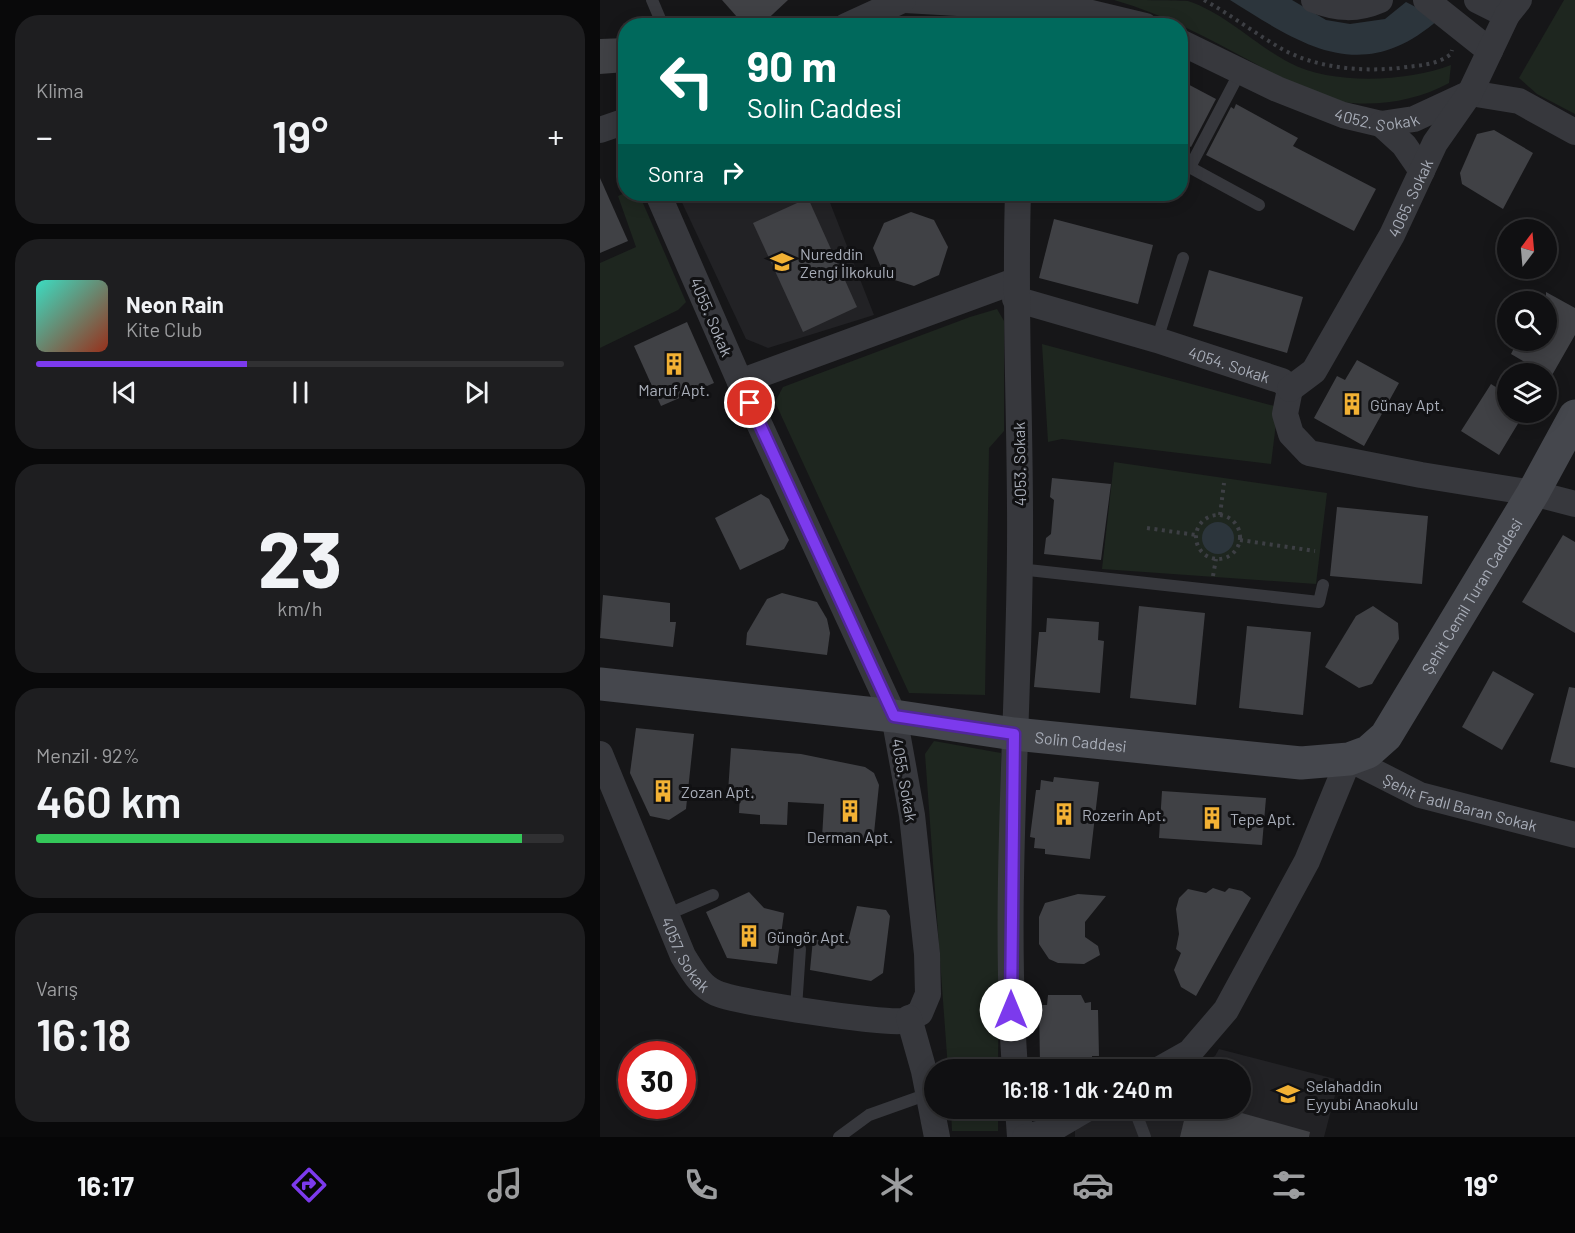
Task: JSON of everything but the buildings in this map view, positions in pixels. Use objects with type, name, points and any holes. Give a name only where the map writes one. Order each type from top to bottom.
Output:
[{"type":"street","points":[[864,18],[904,0],[1025,16],[1079,10],[1112,18]]},
{"type":"street","points":[[1314,0],[1341,9],[1369,5],[1380,0]]},
{"type":"street","points":[[1477,0],[1513,8]]},
{"type":"street","name":"4065. Sokak","points":[[1290,389],[1314,370],[1392,235],[1435,143],[1470,93],[1513,8]]},
{"type":"street","points":[[1444,12],[1490,51]]},
{"type":"street","name":"4052. Sokak","points":[[1188,46],[1241,70],[1277,90],[1343,115],[1381,124],[1414,119],[1470,93]]},
{"type":"street","points":[[1470,93],[1519,101],[1575,132]]},
{"type":"street","points":[[600,130],[618,124]]},
{"type":"street","points":[[1381,124],[1404,145],[1422,171]]},
{"type":"street","name":"4055. Sokak","points":[[667,201],[740,382],[894,716],[912,815],[927,954],[928,994],[920,1013],[909,1018]]},
{"type":"street","name":"4053. Sokak","points":[[1014,1059],[1011,1010],[1014,734],[1019,569],[1015,290],[1018,201]]},
{"type":"street","points":[[740,382],[1015,290]]},
{"type":"street","name":"4054. Sokak","points":[[1015,290],[1282,381],[1290,389],[1285,414],[1291,434],[1309,453],[1421,476],[1533,493],[1575,504]]},
{"type":"street","name":"Şehit Cemil Turan Caddesi","points":[[1349,759],[1368,752],[1386,736],[1533,493],[1575,416]]},
{"type":"street","name":"Solin Caddesi","points":[[600,684],[894,716],[1014,734],[1300,763],[1349,759]]},
{"type":"street","name":"4057. Sokak","points":[[600,754],[683,956],[699,981],[716,993],[796,1008],[879,1019],[903,1021],[909,1018]]},
{"type":"street","points":[[1178,1059],[1190,1052],[1226,1010],[1307,861],[1349,759]]},
{"type":"street","name":"Şehit Fadıl Baran Sokak","points":[[1349,759],[1420,795],[1575,835]]},
{"type":"street","points":[[909,1018],[924,1078]]},
{"type":"street","points":[[933,1119],[937,1137]]},
{"type":"street","points":[[1019,1119],[1020,1137]]},
{"type":"street","points":[[1025,1137],[1049,1131],[1069,1119]]},
{"type":"lane","points":[[652,0],[660,18]]},
{"type":"lane","points":[[1188,160],[1241,70]]},
{"type":"lane","points":[[1188,167],[1259,205]]},
{"type":"lane","points":[[1157,340],[1183,258]]},
{"type":"lane","points":[[1019,569],[1319,602],[1323,585]]},
{"type":"lane","points":[[666,915],[713,895]]},
{"type":"lane","points":[[796,1008],[800,949]]},
{"type":"lane","points":[[839,1137],[869,1115],[924,1095]]},
{"type":"lane","points":[[1138,1119],[1145,1137]]},
{"type":"path","points":[[1204,0],[1283,49],[1306,60],[1336,66],[1378,70],[1439,63],[1451,54],[1444,12]]},
{"type":"path","points":[[1220,515],[1224,483]]},
{"type":"path","points":[[1220,515],[1233,521],[1240,540],[1234,552],[1229,556],[1216,559],[1202,553],[1196,535],[1205,519],[1220,515]]},
{"type":"path","points":[[1148,528],[1196,535]]},
{"type":"path","points":[[1240,540],[1315,551]]},
{"type":"shaded area","points":[[1114,0],[1188,1],[1202,6],[1277,56],[1307,70],[1326,75],[1370,79],[1392,78],[1433,71],[1451,65],[1449,83],[1417,96],[1382,103],[1346,103],[1329,100],[1298,89],[1256,64],[1188,29],[1188,18],[1164,18]]},
{"type":"shaded area","points":[[1230,0],[1292,0],[1326,20],[1350,24],[1385,19],[1406,2],[1439,19],[1411,40],[1384,51],[1358,55],[1333,52],[1307,44],[1282,32]]},
{"type":"shaded area","points":[[1564,0],[1575,0],[1575,114],[1537,94],[1519,78]]},
{"type":"shaded area","points":[[981,15],[984,18],[928,18]]},
{"type":"shaded area","points":[[620,201],[642,201],[686,302],[678,310],[600,348],[600,263],[636,247]]},
{"type":"shaded area","name":"Nureddin Zengi İlkokulu","points":[[681,201],[829,201],[874,315],[768,348],[746,339]]},
{"type":"shaded area","points":[[997,309],[1004,321],[1004,431],[989,448],[985,695],[909,693],[775,402],[783,387]]},
{"type":"shaded area","points":[[1042,344],[1278,407],[1271,464],[1062,439],[1048,442]]},
{"type":"shaded area","points":[[1114,462],[1327,493],[1316,584],[1102,569]]},
{"type":"shaded area","points":[[1218,522],[1229,527],[1234,538],[1229,549],[1218,554],[1207,549],[1202,538],[1207,527]]},
{"type":"shaded area","points":[[934,741],[1001,753],[998,1059],[947,1059],[925,754]]},
{"type":"shaded area","name":"Selahaddin Eyyubi Anaokulu","points":[[1219,1049],[1339,1080],[1324,1137],[1075,1137],[1075,1128],[1093,1119],[1251,1119],[1251,1059],[1209,1059],[1215,1056]]},
{"type":"shaded area","points":[[951,1119],[998,1119],[998,1131],[952,1131]]},
{"type":"place","name":"Nureddin Zengi İlkokulu","points":[[782,262]]},
{"type":"place","name":"Maruf Apt.","points":[[674,364]]},
{"type":"place","name":"Günay Apt.","points":[[1352,404]]},
{"type":"place","name":"Zozan Apt.","points":[[663,791]]},
{"type":"place","name":"Derman Apt.","points":[[850,811]]},
{"type":"place","name":"Rozerin Apt.","points":[[1064,814]]},
{"type":"place","name":"Tepe Apt.","points":[[1212,818]]},
{"type":"place","name":"Güngör Apt.","points":[[749,936]]},
{"type":"place","name":"Selahaddin Eyyubi Anaokulu","points":[[1288,1094]]},
{"type":"route","points":[[750,403],[894,716],[1014,734],[1011,1010]]}]
